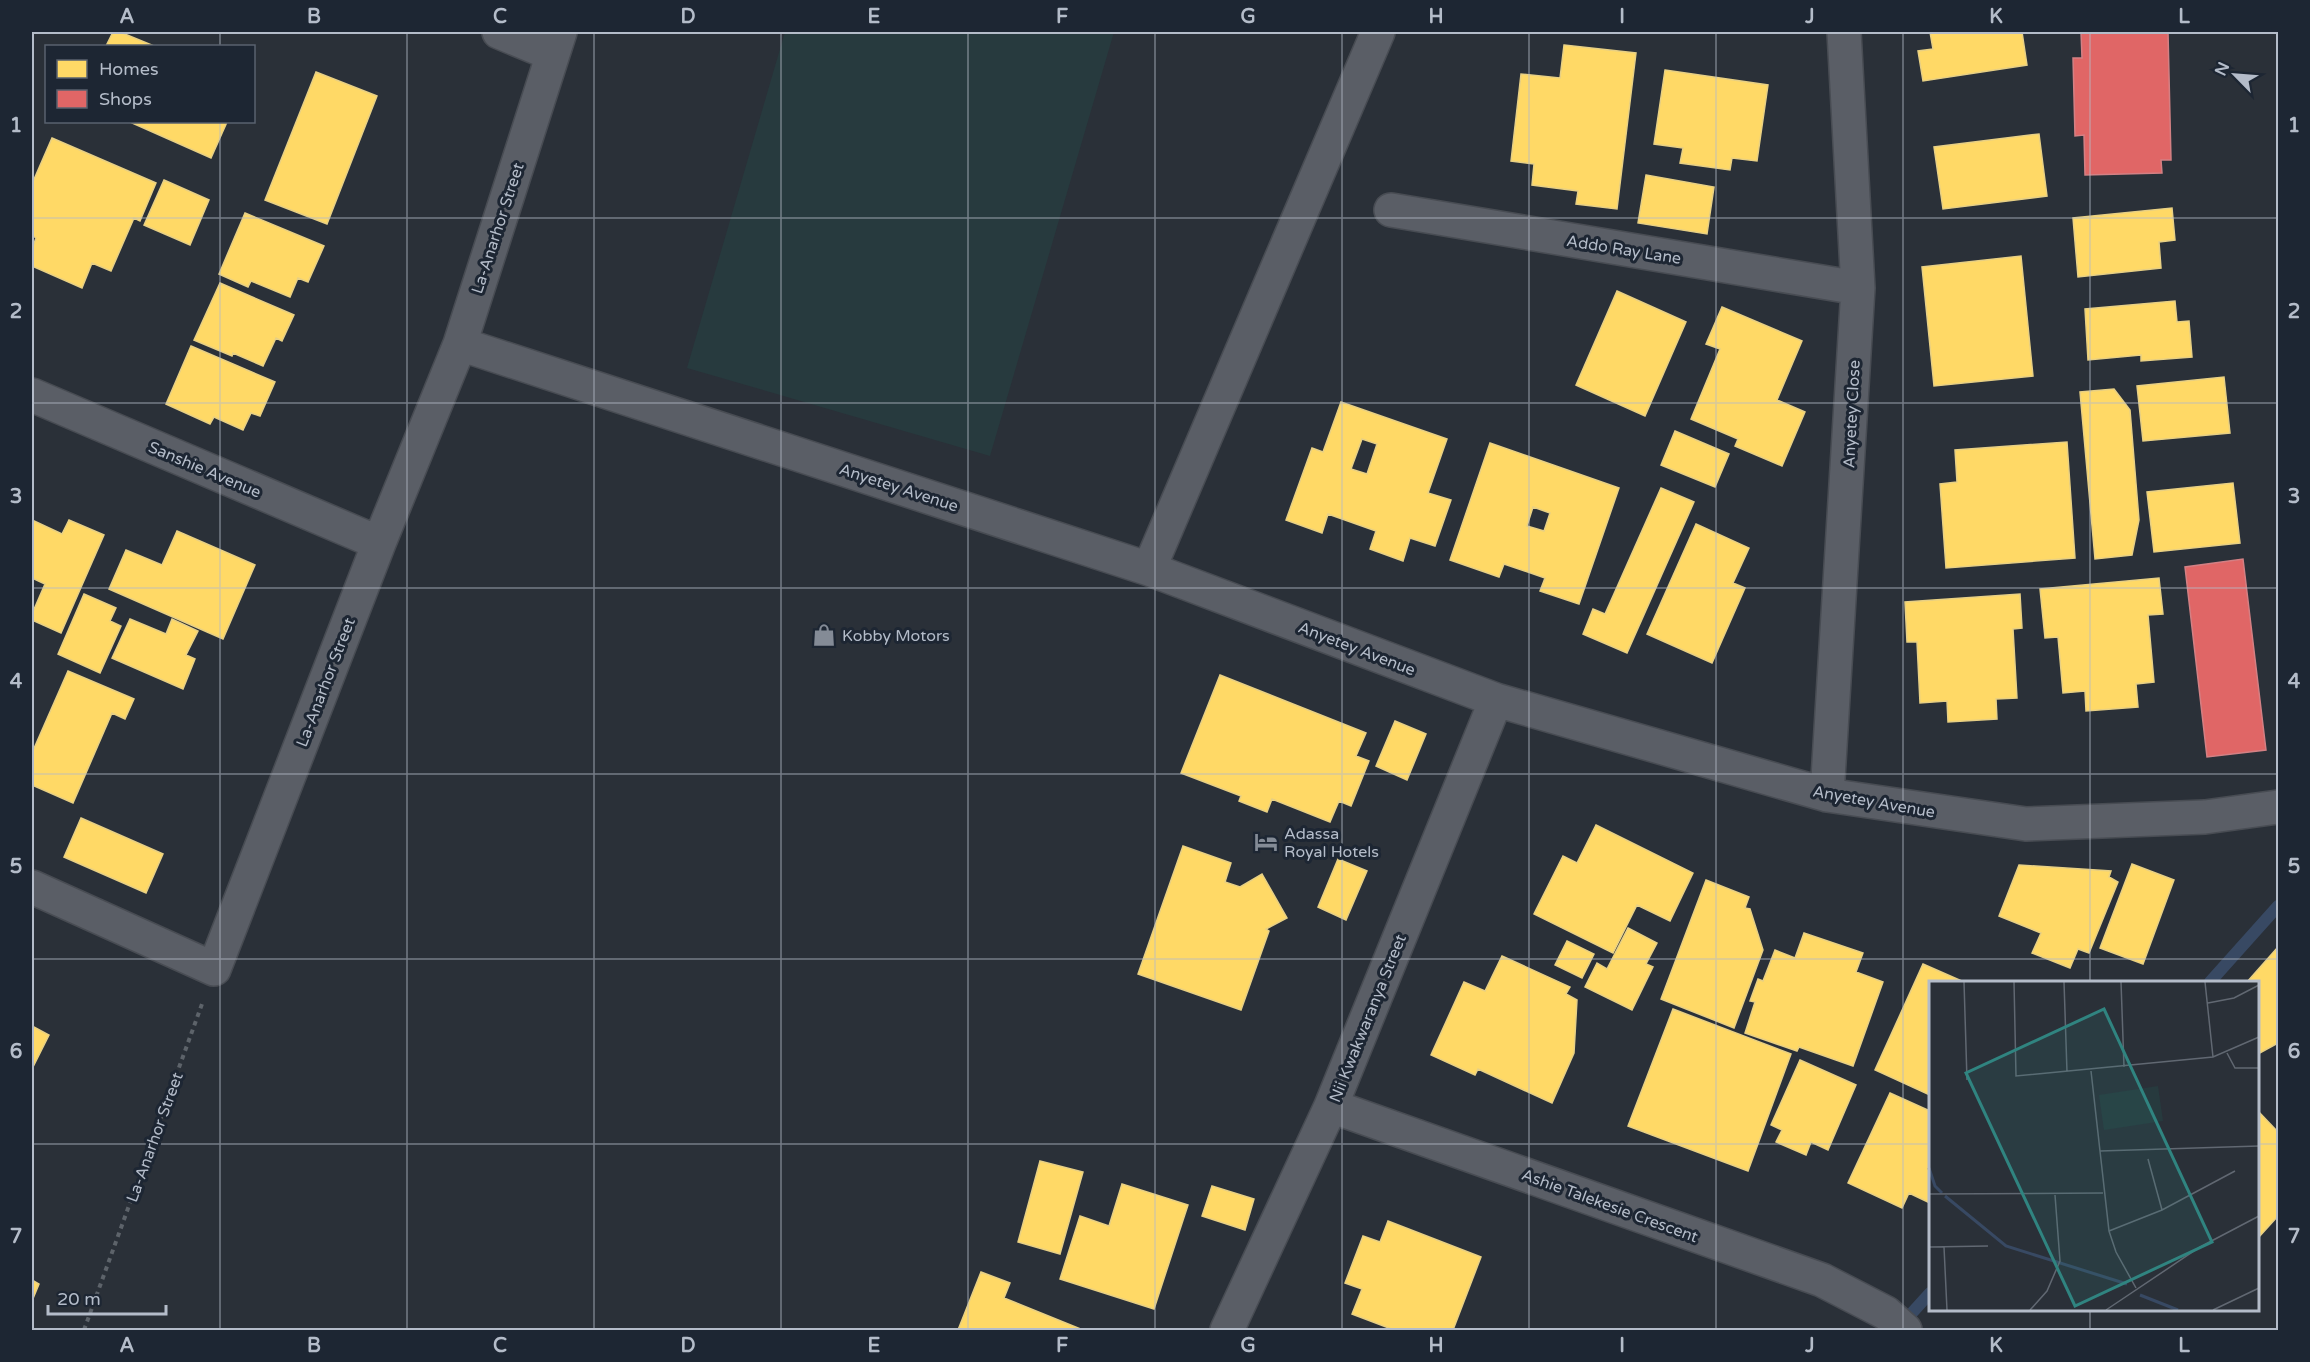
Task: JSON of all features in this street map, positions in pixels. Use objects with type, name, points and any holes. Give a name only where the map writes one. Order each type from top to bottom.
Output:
[{"type":"street","points":[[499,32],[556,43]]},
{"type":"street","points":[[1149,569],[1378,32]]},
{"type":"street","name":"Anyetey Close","points":[[1827,795],[1858,288],[1844,32]]},
{"type":"street","name":"La-Anarhor Street","points":[[214,969],[379,543],[460,344],[556,43]]},
{"type":"street","name":"Addo Ray Lane","points":[[1391,210],[1858,288]]},
{"type":"street","name":"Anyetey Avenue","points":[[460,344],[1149,569],[1496,700],[1827,795],[2026,824],[2205,817],[2278,807]]},
{"type":"street","name":"Sanshie Avenue","points":[[32,395],[379,543]]},
{"type":"street","name":"Nii Kwakwaranya Street","points":[[1227,1330],[1330,1106],[1496,700]]},
{"type":"street","points":[[32,887],[214,969]]},
{"type":"street","name":"Ashie Talekesie Crescent","points":[[1330,1106],[1822,1280],[1895,1322]]},
{"type":"path","name":"La-Anarhor Street","points":[[84,1330],[214,969]]},
{"type":"green space","points":[[785,32],[1114,32],[990,456],[687,368]]},
{"type":"building: Homes","points":[[113,32],[120,32],[152,45],[106,45]]},
{"type":"building: Homes","points":[[1930,32],[2022,32],[2027,65],[1923,81],[1918,51],[1933,49]]},
{"type":"building: Homes","points":[[1564,45],[1636,53],[1617,209],[1576,204],[1578,191],[1532,185],[1534,164],[1511,161],[1521,74],[1560,78]]},
{"type":"building: Homes","points":[[1665,70],[1768,85],[1757,161],[1732,158],[1730,170],[1680,163],[1683,148],[1654,144]]},
{"type":"building: Homes","points":[[316,72],[377,96],[327,224],[265,200]]},
{"type":"building: Homes","points":[[132,123],[227,123],[211,158]]},
{"type":"building: Homes","points":[[2039,134],[2047,196],[1943,209],[1934,147]]},
{"type":"building: Homes","points":[[52,138],[156,183],[140,221],[134,218],[111,271],[92,263],[82,288],[32,266],[32,249],[36,238],[32,235],[32,184]]},
{"type":"building: Homes","points":[[1646,175],[1714,187],[1707,234],[1638,223]]},
{"type":"building: Homes","points":[[164,180],[209,200],[190,245],[144,225]]},
{"type":"building: Homes","points":[[2172,208],[2175,240],[2159,242],[2161,268],[2078,277],[2073,218]]},
{"type":"building: Homes","points":[[245,213],[324,246],[308,282],[298,278],[290,297],[251,281],[248,287],[219,274]]},
{"type":"building: Homes","points":[[2021,256],[2033,376],[1934,386],[1922,267]]},
{"type":"building: Homes","points":[[220,283],[294,315],[282,341],[276,338],[263,366],[194,340]]},
{"type":"building: Homes","points":[[1617,291],[1686,322],[1645,416],[1576,385]]},
{"type":"building: Homes","points":[[2175,301],[2177,322],[2189,321],[2192,357],[2141,361],[2141,355],[2088,360],[2085,309]]},
{"type":"building: Homes","points":[[1722,307],[1802,341],[1777,400],[1805,412],[1782,466],[1735,446],[1738,439],[1691,419],[1720,349],[1706,344]]},
{"type":"building: Homes","points":[[191,346],[275,382],[260,416],[251,413],[243,430],[214,417],[210,424],[166,404]]},
{"type":"building: Homes","points":[[2224,377],[2230,433],[2143,441],[2137,386]]},
{"type":"building: Homes","points":[[2114,389],[2130,410],[2139,520],[2132,555],[2095,559],[2080,392]]},
{"type":"building: Homes","points":[[1341,402],[1447,439],[1428,493],[1451,500],[1435,546],[1410,538],[1403,561],[1370,549],[1376,531],[1328,514],[1322,533],[1286,520],[1312,448],[1323,452]],"holes":[[[1362,439],[1377,444],[1367,474],[1351,469]]]},
{"type":"building: Homes","points":[[1675,431],[1729,454],[1715,487],[1661,465]]},
{"type":"building: Homes","points":[[2067,442],[2075,558],[1946,568],[1940,484],[1957,482],[1955,450]]},
{"type":"building: Homes","points":[[1490,443],[1619,488],[1579,604],[1540,591],[1545,578],[1504,564],[1499,577],[1450,560]],"holes":[[[1533,507],[1550,513],[1544,531],[1527,526]]]},
{"type":"building: Homes","points":[[2233,483],[2240,543],[2154,552],[2147,492]]},
{"type":"building: Homes","points":[[1661,488],[1694,502],[1627,653],[1583,634],[1593,609],[1605,614]]},
{"type":"building: Homes","points":[[32,520],[62,534],[69,520],[104,535],[61,633],[32,620],[32,614],[45,584],[32,578]]},
{"type":"building: Homes","points":[[1696,524],[1749,548],[1733,583],[1745,588],[1712,663],[1647,634]]},
{"type":"building: Homes","points":[[177,531],[255,565],[223,639],[109,589],[126,550],[162,565]]},
{"type":"building: Homes","points":[[2159,578],[2163,614],[2148,615],[2154,682],[2136,684],[2138,707],[2086,711],[2085,691],[2063,693],[2058,637],[2045,638],[2040,589]]},
{"type":"building: Homes","points":[[84,594],[116,608],[110,621],[121,626],[100,673],[58,654]]},
{"type":"building: Homes","points":[[2020,594],[2022,628],[2013,629],[2017,698],[1996,699],[1997,719],[1948,722],[1947,701],[1920,703],[1917,642],[1907,642],[1905,602]]},
{"type":"building: Homes","points":[[130,619],[166,634],[172,619],[198,631],[186,655],[195,659],[183,689],[112,658]]},
{"type":"building: Homes","points":[[68,671],[134,699],[125,719],[112,713],[73,803],[32,785],[32,753]]},
{"type":"building: Homes","points":[[1220,675],[1366,733],[1356,756],[1369,761],[1351,806],[1339,801],[1330,822],[1272,799],[1267,812],[1239,801],[1241,796],[1181,773]]},
{"type":"building: Homes","points":[[1395,721],[1426,734],[1407,780],[1376,766]]},
{"type":"building: Homes","points":[[81,818],[163,854],[146,893],[64,857]]},
{"type":"building: Homes","points":[[1596,825],[1693,873],[1670,921],[1637,905],[1613,953],[1534,914],[1563,856],[1577,863]]},
{"type":"building: Homes","points":[[1183,846],[1231,863],[1225,882],[1240,887],[1262,874],[1287,918],[1266,929],[1269,931],[1241,1010],[1138,974]]},
{"type":"building: Homes","points":[[1338,859],[1367,871],[1346,920],[1318,907]]},
{"type":"building: Homes","points":[[2132,864],[2174,880],[2143,964],[2100,948]]},
{"type":"building: Homes","points":[[2019,865],[2111,871],[2109,877],[2118,882],[2089,953],[2078,949],[2070,968],[2032,953],[2041,933],[1999,916]]},
{"type":"building: Homes","points":[[1706,880],[1749,897],[1745,908],[1750,909],[1763,950],[1734,1028],[1661,999]]},
{"type":"building: Homes","points":[[1628,928],[1657,943],[1646,964],[1653,967],[1632,1010],[1585,987],[1597,963],[1607,969]]},
{"type":"building: Homes","points":[[1804,933],[1863,953],[1856,972],[1883,982],[1853,1066],[1799,1047],[1797,1051],[1745,1033],[1755,1002],[1750,1001],[1758,979],[1763,981],[1775,950],[1795,958]]},
{"type":"building: Homes","points":[[1567,941],[1594,954],[1582,978],[1555,965]]},
{"type":"building: Homes","points":[[2278,947],[2278,1043],[2259,1053],[2259,981],[2248,981]]},
{"type":"building: Homes","points":[[1502,956],[1570,987],[1566,994],[1577,1000],[1574,1053],[1552,1103],[1478,1069],[1475,1075],[1431,1055],[1464,982],[1485,991]]},
{"type":"building: Homes","points":[[1923,964],[1962,981],[1929,981],[1929,1095],[1875,1070]]},
{"type":"building: Homes","points":[[1673,1009],[1791,1054],[1748,1171],[1628,1126]]},
{"type":"building: Homes","points":[[32,1026],[49,1035],[32,1069]]},
{"type":"building: Homes","points":[[1800,1060],[1856,1085],[1828,1150],[1811,1142],[1806,1155],[1776,1142],[1782,1130],[1771,1125]]},
{"type":"building: Homes","points":[[1890,1093],[1929,1111],[1929,1203],[1909,1193],[1902,1208],[1848,1183]]},
{"type":"building: Homes","points":[[2259,1112],[2278,1132],[2278,1216],[2259,1237]]},
{"type":"building: Homes","points":[[1040,1161],[1083,1172],[1060,1254],[1018,1242]]},
{"type":"building: Homes","points":[[1122,1184],[1188,1205],[1154,1309],[1060,1279],[1080,1216],[1109,1226]]},
{"type":"building: Homes","points":[[1212,1186],[1254,1199],[1245,1230],[1202,1216]]},
{"type":"building: Homes","points":[[1388,1221],[1481,1257],[1453,1330],[1394,1330],[1352,1314],[1362,1289],[1345,1283],[1363,1236],[1380,1242]]},
{"type":"building: Homes","points":[[981,1272],[1010,1283],[1004,1298],[1083,1330],[958,1330]]},
{"type":"building: Homes","points":[[32,1280],[39,1284],[32,1301]]},
{"type":"building: Shops","points":[[2081,32],[2168,32],[2171,160],[2161,160],[2162,173],[2085,175],[2084,135],[2075,136],[2073,58],[2082,58]]},
{"type":"building: Shops","points":[[2243,559],[2266,750],[2207,757],[2185,567]]},
{"type":"waterway","points":[[2211,981],[2278,906]]},
{"type":"waterway","points":[[1901,1325],[1929,1294]]},
{"type":"place","name":"Kobby Motors","points":[[824,635]]},
{"type":"place","name":"Adassa Royal Hotels","points":[[1266,842]]}]
